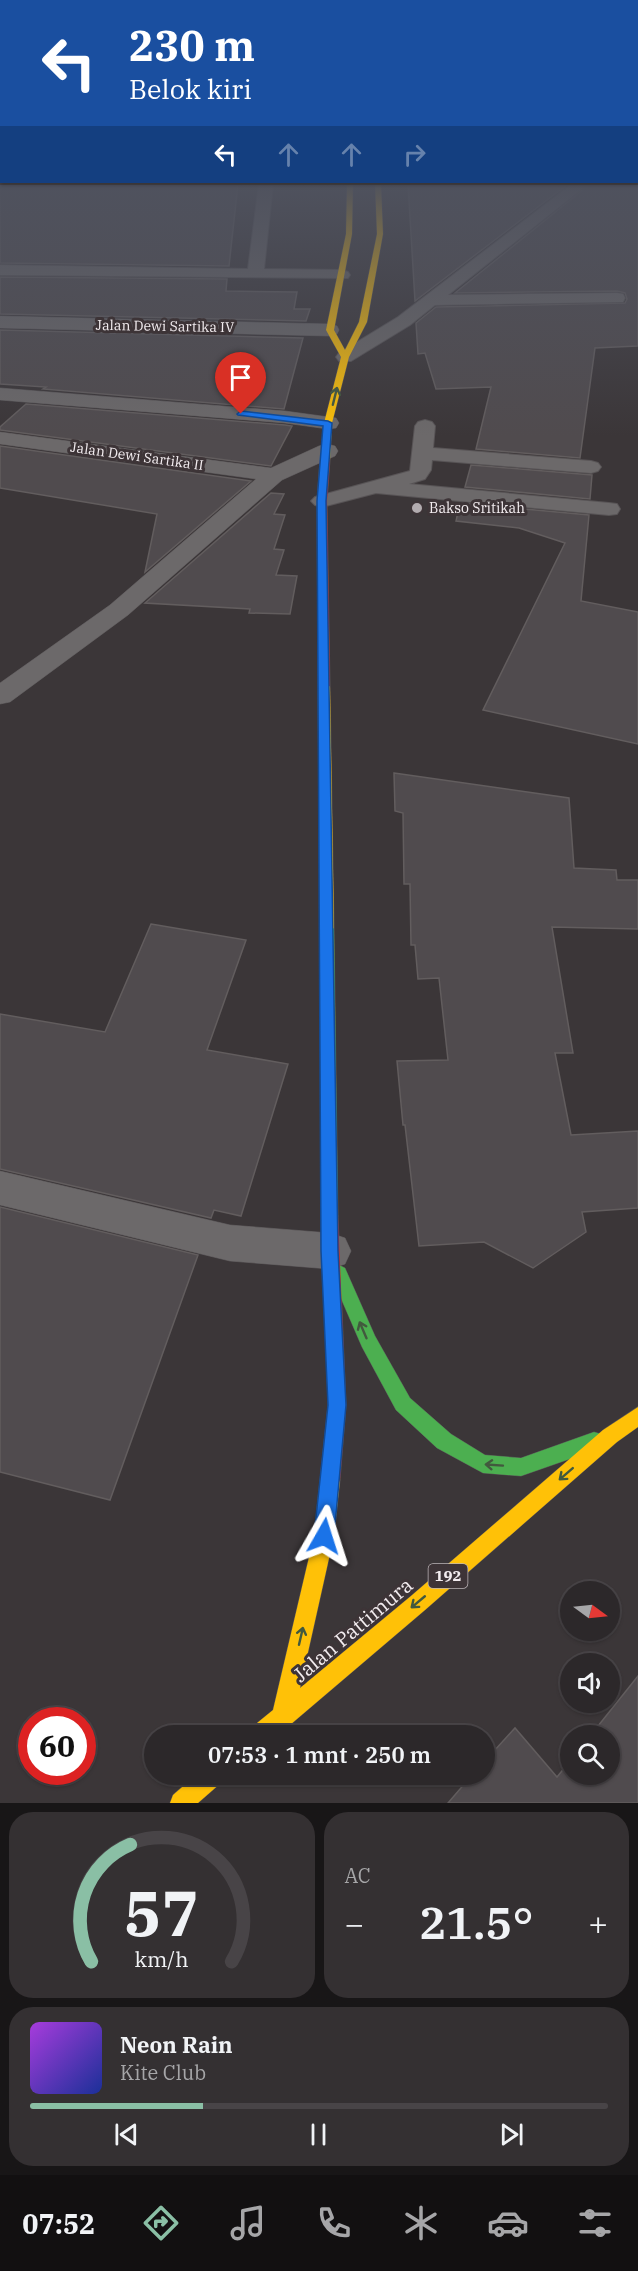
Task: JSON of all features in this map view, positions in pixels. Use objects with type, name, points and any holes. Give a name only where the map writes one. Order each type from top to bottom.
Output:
[{"type":"main road","points":[[345,268],[330,330],[345,357]]},
{"type":"main road","points":[[283,1714],[324,1536],[337,1405],[330,1251],[322,501],[328,423],[345,357],[363,322],[364,268]]},
{"type":"main road","points":[[330,1251],[368,1341],[403,1404],[444,1441],[483,1464],[521,1467],[610,1436]]},
{"type":"main road","name":"Jalan Pattimura","points":[[271,1725],[418,1603],[610,1436],[638,1416]]},
{"type":"main road","points":[[181,1803],[201,1785]]},
{"type":"street","name":"Jalan Dewi Sartika IV","points":[[0,322],[330,330]]},
{"type":"street","points":[[0,394],[285,417],[328,423]]},
{"type":"street","name":"Jalan Dewi Sartika II","points":[[0,438],[274,475]]},
{"type":"street","points":[[5,687],[119,610],[274,475],[327,451]]},
{"type":"street","points":[[0,1188],[230,1243],[330,1251]]},
{"type":"lane","points":[[255,274],[256,268]]},
{"type":"lane","points":[[345,357],[404,321],[472,268]]},
{"type":"lane","points":[[0,270],[342,274]]},
{"type":"lane","points":[[431,300],[617,298]]},
{"type":"lane","points":[[322,501],[418,475],[421,470],[425,426]]},
{"type":"lane","points":[[422,453],[591,467]]},
{"type":"lane","points":[[378,487],[609,509]]},
{"type":"building","points":[[413,268],[458,268],[415,301]]},
{"type":"building","points":[[486,268],[638,268],[638,346],[595,348],[580,458],[476,449],[491,387],[436,389],[425,353],[418,354],[416,323],[436,307],[625,303],[627,299],[625,293],[617,291],[455,293]]},
{"type":"building","points":[[0,277],[227,279],[226,291],[297,292],[294,309],[310,309],[306,321],[0,314]]},
{"type":"building","points":[[0,330],[303,338],[284,409],[0,384]]},
{"type":"building","points":[[26,404],[292,426],[271,466],[0,430],[0,427]]},
{"type":"building","points":[[0,446],[251,481],[145,572],[157,514],[0,488]]},
{"type":"building","points":[[471,465],[592,475],[590,499],[465,487]]},
{"type":"building","points":[[271,493],[284,494],[274,514],[285,515],[274,549],[284,550],[276,575],[297,576],[290,614],[249,613],[250,609],[145,603]]},
{"type":"building","points":[[460,503],[589,515],[581,601],[638,612],[638,744],[483,710],[565,543],[519,528],[456,521]]},
{"type":"building","points":[[394,773],[569,798],[574,868],[616,870],[617,880],[638,880],[638,929],[552,927],[573,1053],[555,1053],[571,1135],[638,1131],[638,1208],[582,1212],[586,1232],[533,1268],[484,1242],[419,1246],[397,1061],[448,1060],[439,978],[418,979],[415,945],[411,945],[410,884],[404,884],[403,813],[395,811]]},
{"type":"building","points":[[151,924],[246,940],[207,1050],[288,1064],[241,1216],[214,1210],[211,1218],[0,1169],[0,1014],[105,1032]]},
{"type":"building","points":[[0,1207],[198,1255],[110,1500],[0,1472]]},
{"type":"building","points":[[638,1676],[638,1803],[448,1803],[464,1785],[495,1785],[495,1750],[515,1728],[557,1777],[560,1773],[560,1785],[620,1785],[620,1725],[599,1725],[608,1713],[620,1713],[620,1698]]},
{"type":"traffic: fast","points":[[327,928],[330,1216]]},
{"type":"traffic: fast","points":[[339,1273],[368,1341],[403,1404],[444,1441],[483,1464],[521,1467],[594,1441]]},
{"type":"traffic: slow","points":[[342,268],[330,330],[345,357]]},
{"type":"traffic: slow","points":[[325,460],[328,423],[345,357],[363,322],[373,268]]},
{"type":"traffic: slow","points":[[324,686],[327,928]]},
{"type":"traffic: slow","points":[[272,1725],[418,1603],[610,1436],[638,1416]]},
{"type":"traffic: slow","points":[[283,1714],[324,1536],[330,1480]]},
{"type":"traffic: slow","points":[[181,1803],[201,1785]]},
{"type":"traffic: jam","points":[[324,686],[322,501],[325,460]]},
{"type":"traffic: jam","points":[[330,1216],[337,1405],[330,1480]]},
{"type":"place","name":"Bakso Sritikah","points":[[417,508]]},
{"type":"route","points":[[241,414],[328,423],[322,501],[330,1251],[337,1405],[324,1536]]}]
